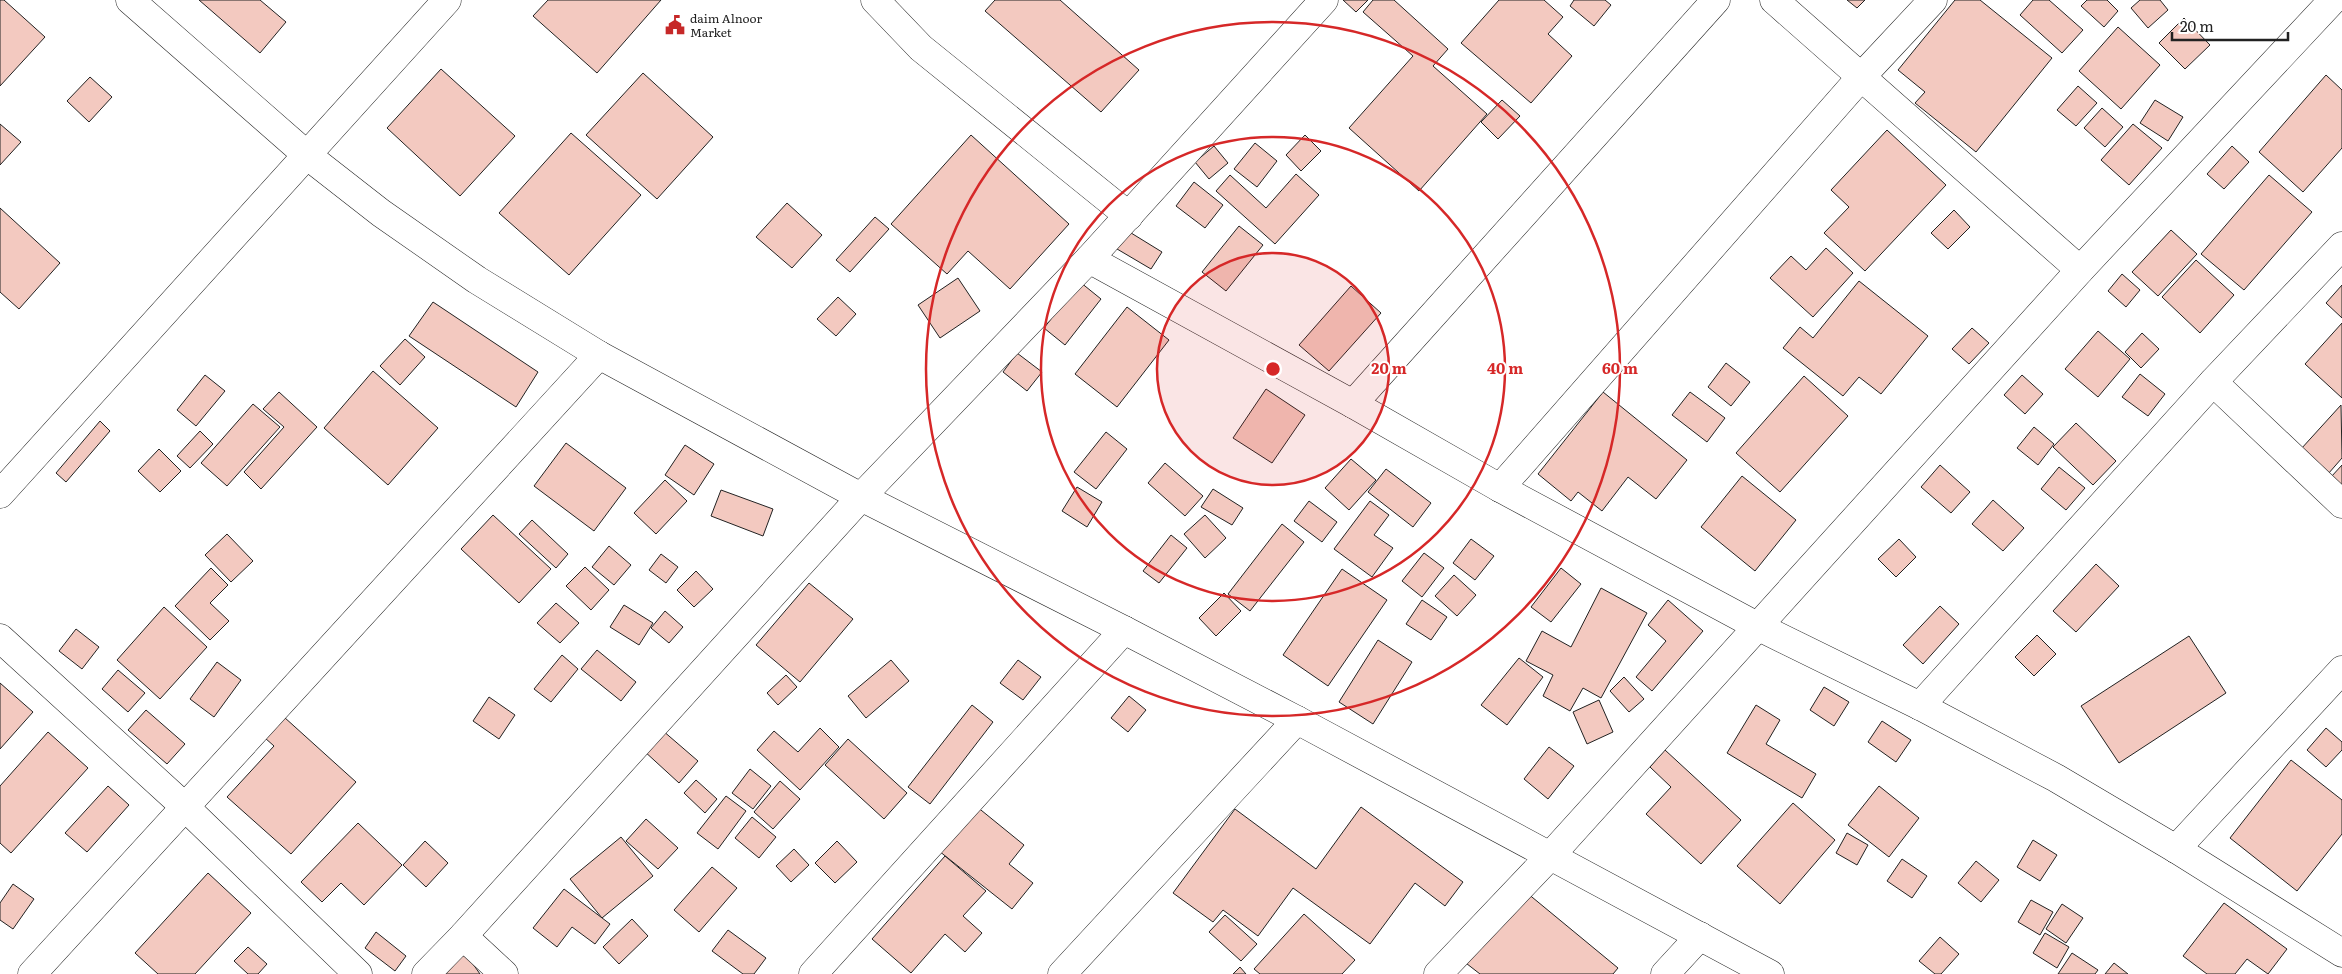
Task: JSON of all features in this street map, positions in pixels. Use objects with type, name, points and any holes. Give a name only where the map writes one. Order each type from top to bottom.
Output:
[{"type":"street","points":[[130,0],[308,156],[381,213],[477,280],[599,355],[861,497],[1297,720],[1770,974]]},
{"type":"street","points":[[0,494],[448,0]]},
{"type":"street","points":[[875,0],[921,48],[1129,216]]},
{"type":"street","points":[[426,974],[463,936],[861,497],[1090,259],[1324,0]]},
{"type":"street","points":[[1354,404],[1716,0]]},
{"type":"street","points":[[1774,0],[2080,270]]},
{"type":"street","points":[[1500,488],[1861,77],[1933,0]]},
{"type":"street","points":[[1438,974],[1551,855],[2080,270],[2333,0]]},
{"type":"street","points":[[1920,706],[2213,382],[2342,246]]},
{"type":"street","points":[[1090,259],[1354,404],[1500,488],[1757,626],[1920,706],[2056,778],[2176,849],[2342,953]]},
{"type":"street","points":[[32,974],[599,355]]},
{"type":"street","points":[[2213,382],[2342,504]]},
{"type":"street","points":[[813,974],[1124,630]]},
{"type":"street","points":[[0,638],[184,806],[358,974]]},
{"type":"street","points":[[2176,849],[2342,670]]},
{"type":"street","points":[[1062,974],[1297,720]]},
{"type":"street","points":[[463,936],[504,974]]},
{"type":"street","points":[[1665,974],[1700,936]]},
{"type":"building","points":[[0,0],[4,0],[45,37],[0,86]]},
{"type":"building","points":[[199,0],[260,0],[286,22],[260,53]]},
{"type":"building","points":[[548,0],[661,0],[597,73],[533,16]]},
{"type":"building","points":[[995,0],[1060,0],[1139,70],[1101,112],[985,11]]},
{"type":"building","points":[[1343,0],[1368,0],[1356,12]]},
{"type":"building","points":[[1373,0],[1394,0],[1448,49],[1433,66],[1487,114],[1419,191],[1349,128],[1413,56],[1363,12]]},
{"type":"building","points":[[1499,0],[1544,0],[1563,17],[1548,34],[1572,56],[1531,103],[1461,43]]},
{"type":"building","points":[[1574,0],[1605,0],[1611,5],[1594,26],[1570,6]]},
{"type":"building","points":[[1847,0],[1865,0],[1857,8]]},
{"type":"building","points":[[1955,0],[1980,0],[2052,58],[1976,152],[1915,103],[1925,92],[1898,70]]},
{"type":"building","points":[[2033,0],[2049,0],[2083,30],[2062,53],[2020,15]]},
{"type":"building","points":[[2087,0],[2107,0],[2118,11],[2104,27],[2081,6]]},
{"type":"building","points":[[2140,0],[2160,0],[2168,10],[2148,28],[2131,8]]},
{"type":"building","points":[[2184,18],[2210,45],[2185,69],[2159,43]]},
{"type":"building","points":[[2118,27],[2160,65],[2121,109],[2079,71]]},
{"type":"building","points":[[441,69],[515,136],[460,196],[387,128]]},
{"type":"building","points":[[643,73],[713,137],[657,199],[586,135]]},
{"type":"building","points":[[2326,75],[2342,90],[2342,148],[2303,192],[2259,152]]},
{"type":"building","points":[[90,77],[112,97],[89,122],[67,101]]},
{"type":"building","points":[[2078,86],[2097,103],[2076,126],[2057,110]]},
{"type":"building","points":[[1502,100],[1520,116],[1498,139],[1481,122]]},
{"type":"building","points":[[2155,100],[2183,117],[2168,141],[2140,123]]},
{"type":"building","points":[[2102,108],[2123,127],[2105,147],[2084,128]]},
{"type":"building","points":[[0,124],[21,142],[0,165]]},
{"type":"building","points":[[2133,124],[2162,148],[2129,185],[2101,160]]},
{"type":"building","points":[[1887,130],[1946,185],[1865,271],[1824,233],[1849,207],[1831,190]]},
{"type":"building","points":[[571,133],[641,195],[569,275],[499,213]]},
{"type":"building","points":[[971,135],[1069,224],[1010,289],[968,251],[947,274],[891,224]]},
{"type":"building","points":[[1305,135],[1321,151],[1301,171],[1286,155]]},
{"type":"building","points":[[1255,143],[1277,161],[1257,187],[1234,169]]},
{"type":"building","points":[[1214,146],[1228,163],[1209,179],[1195,162]]},
{"type":"building","points":[[2232,146],[2249,162],[2224,189],[2207,174]]},
{"type":"building","points":[[1296,174],[1319,195],[1275,244],[1216,191],[1230,175],[1266,208]]},
{"type":"building","points":[[2269,175],[2312,212],[2244,290],[2201,254]]},
{"type":"building","points":[[1194,182],[1223,205],[1205,228],[1176,206]]},
{"type":"building","points":[[787,203],[822,235],[792,268],[756,237]]},
{"type":"building","points":[[0,208],[60,263],[19,309],[0,292]]},
{"type":"building","points":[[1954,210],[1970,227],[1948,249],[1931,233]]},
{"type":"building","points":[[875,217],[889,229],[850,272],[836,260]]},
{"type":"building","points":[[1239,226],[1263,245],[1226,291],[1202,272]]},
{"type":"building","points":[[1123,228],[1162,252],[1151,269],[1112,246]]},
{"type":"building","points":[[2171,230],[2197,254],[2158,296],[2132,272]]},
{"type":"building","points":[[1826,248],[1853,273],[1813,317],[1770,278],[1791,256],[1806,270]]},
{"type":"building","points":[[2196,260],[2234,295],[2200,333],[2162,297]]},
{"type":"building","points":[[2122,274],[2140,290],[2126,307],[2108,291]]},
{"type":"building","points":[[958,278],[980,311],[940,338],[918,305]]},
{"type":"building","points":[[1859,281],[1928,336],[1881,394],[1859,377],[1843,396],[1783,348],[1800,327],[1813,338]]},
{"type":"building","points":[[1080,282],[1101,299],[1065,345],[1044,328]]},
{"type":"building","points":[[2342,285],[2342,318],[2326,303]]},
{"type":"building","points":[[1351,286],[1381,313],[1329,371],[1299,345]]},
{"type":"building","points":[[838,297],[856,314],[836,336],[817,319]]},
{"type":"building","points":[[433,302],[538,372],[516,407],[409,336]]},
{"type":"building","points":[[1127,307],[1169,340],[1117,407],[1075,374]]},
{"type":"building","points":[[2342,323],[2342,398],[2305,364]]},
{"type":"building","points":[[1972,328],[1989,343],[1969,364],[1952,349]]},
{"type":"building","points":[[2098,331],[2130,359],[2098,397],[2065,369]]},
{"type":"building","points":[[2142,333],[2159,349],[2141,368],[2125,352]]},
{"type":"building","points":[[405,339],[425,357],[400,385],[380,366]]},
{"type":"building","points":[[1017,353],[1042,372],[1027,391],[1003,372]]},
{"type":"building","points":[[1726,363],[1750,382],[1731,406],[1708,387]]},
{"type":"building","points":[[373,371],[438,428],[388,485],[324,428]]},
{"type":"building","points":[[2140,374],[2165,394],[2148,416],[2122,397]]},
{"type":"building","points":[[205,375],[225,391],[196,426],[177,410]]},
{"type":"building","points":[[2022,375],[2043,394],[2025,414],[2004,395]]},
{"type":"building","points":[[1804,376],[1848,416],[1780,492],[1736,453]]},
{"type":"building","points":[[1266,389],[1305,415],[1272,463],[1233,438]]},
{"type":"building","points":[[279,392],[317,427],[261,489],[244,472],[284,427],[263,409]]},
{"type":"building","points":[[1603,392],[1687,460],[1656,499],[1628,477],[1602,511],[1578,492],[1571,501],[1538,474]]},
{"type":"building","points":[[1690,392],[1725,418],[1707,442],[1672,415]]},
{"type":"building","points":[[253,404],[280,427],[227,486],[201,463]]},
{"type":"building","points":[[2341,405],[2342,458],[2328,474],[2301,449]]},
{"type":"building","points":[[100,421],[110,431],[66,482],[56,473]]},
{"type":"building","points":[[2076,423],[2116,461],[2093,485],[2053,447]]},
{"type":"building","points":[[2034,427],[2054,444],[2038,465],[2017,448]]},
{"type":"building","points":[[200,431],[213,444],[190,468],[177,456]]},
{"type":"building","points":[[1106,432],[1127,449],[1096,489],[1074,472]]},
{"type":"building","points":[[566,443],[626,488],[594,531],[534,486]]},
{"type":"building","points":[[685,445],[714,464],[694,495],[665,475]]},
{"type":"building","points":[[159,449],[181,471],[160,492],[138,471]]},
{"type":"building","points":[[1351,459],[1376,480],[1349,510],[1325,488]]},
{"type":"building","points":[[1165,463],[1203,496],[1185,516],[1148,483]]},
{"type":"building","points":[[1940,465],[1970,492],[1951,513],[1921,487]]},
{"type":"building","points":[[2342,465],[2342,486],[2331,477]]},
{"type":"building","points":[[2059,467],[2085,488],[2066,510],[2041,489]]},
{"type":"building","points":[[1386,469],[1431,503],[1413,527],[1368,492]]},
{"type":"building","points":[[1742,476],[1796,520],[1755,571],[1701,527]]},
{"type":"building","points":[[665,480],[687,501],[656,534],[634,513]]},
{"type":"building","points":[[1077,487],[1102,502],[1087,527],[1062,511]]},
{"type":"building","points":[[1213,489],[1243,508],[1232,525],[1201,507]]},
{"type":"building","points":[[721,490],[773,509],[763,536],[711,516]]},
{"type":"building","points":[[1993,500],[2024,528],[2003,551],[1972,524]]},
{"type":"building","points":[[1309,501],[1337,522],[1322,542],[1294,521]]},
{"type":"building","points":[[1370,501],[1389,515],[1374,535],[1393,548],[1372,577],[1334,549]]},
{"type":"building","points":[[493,515],[551,569],[519,603],[461,549]]},
{"type":"building","points":[[1205,515],[1226,538],[1205,558],[1184,534]]},
{"type":"building","points":[[532,520],[568,554],[556,568],[519,534]]},
{"type":"building","points":[[1282,524],[1304,542],[1250,611],[1228,594]]},
{"type":"building","points":[[227,534],[253,561],[231,582],[205,555]]},
{"type":"building","points":[[1171,535],[1187,548],[1159,583],[1143,571]]},
{"type":"building","points":[[1471,539],[1494,556],[1475,580],[1453,563]]},
{"type":"building","points":[[1899,539],[1916,557],[1896,577],[1878,559]]},
{"type":"building","points":[[609,546],[631,565],[614,585],[592,567]]},
{"type":"building","points":[[1424,553],[1444,568],[1422,597],[1402,581]]},
{"type":"building","points":[[661,554],[678,567],[666,583],[649,570]]},
{"type":"building","points":[[2096,564],[2119,586],[2076,632],[2053,611]]},
{"type":"building","points":[[585,567],[609,590],[591,610],[566,586]]},
{"type":"building","points":[[211,568],[228,585],[210,603],[229,621],[210,640],[175,606]]},
{"type":"building","points":[[1561,568],[1581,584],[1551,622],[1531,607]]},
{"type":"building","points":[[1342,569],[1387,600],[1328,686],[1283,655]]},
{"type":"building","points":[[696,571],[713,589],[694,607],[677,590]]},
{"type":"building","points":[[1454,575],[1476,595],[1457,616],[1435,596]]},
{"type":"building","points":[[809,583],[853,619],[800,682],[756,645]]},
{"type":"building","points":[[1601,588],[1647,613],[1601,698],[1583,688],[1570,711],[1543,696],[1553,675],[1526,661],[1542,631],[1571,647]]},
{"type":"building","points":[[1224,593],[1241,611],[1216,636],[1199,618]]},
{"type":"building","points":[[1422,600],[1447,617],[1431,640],[1406,624]]},
{"type":"building","points":[[1668,600],[1703,631],[1652,691],[1636,677],[1666,641],[1648,625]]},
{"type":"building","points":[[556,603],[579,623],[560,643],[537,623]]},
{"type":"building","points":[[624,605],[653,623],[639,645],[610,627]]},
{"type":"building","points":[[1940,606],[1959,624],[1923,664],[1903,645]]},
{"type":"building","points":[[164,607],[207,647],[160,699],[117,660]]},
{"type":"building","points":[[665,611],[683,627],[669,643],[651,628]]},
{"type":"building","points":[[76,629],[99,647],[82,669],[59,651]]},
{"type":"building","points":[[2037,635],[2056,654],[2034,676],[2015,657]]},
{"type":"building","points":[[2189,636],[2226,693],[2119,763],[2081,706]]},
{"type":"building","points":[[1378,640],[1412,662],[1373,724],[1339,702]]},
{"type":"building","points":[[597,650],[636,682],[621,701],[581,669]]},
{"type":"building","points":[[562,655],[578,669],[551,702],[534,689]]},
{"type":"building","points":[[1519,658],[1543,677],[1507,725],[1481,705]]},
{"type":"building","points":[[891,660],[909,681],[866,718],[848,696]]},
{"type":"building","points":[[1018,660],[1041,677],[1023,700],[1000,683]]},
{"type":"building","points":[[217,662],[241,680],[214,717],[190,699]]},
{"type":"building","points":[[118,670],[145,693],[128,712],[102,689]]},
{"type":"building","points":[[786,675],[797,687],[778,705],[767,693]]},
{"type":"building","points":[[1624,677],[1644,699],[1629,712],[1610,691]]},
{"type":"building","points":[[0,683],[33,712],[0,749]]},
{"type":"building","points":[[1824,687],[1849,702],[1834,726],[1810,710]]},
{"type":"building","points":[[1129,696],[1146,710],[1128,732],[1111,718]]},
{"type":"building","points":[[489,697],[515,715],[499,739],[473,721]]},
{"type":"building","points":[[1599,700],[1613,732],[1587,744],[1573,712]]},
{"type":"building","points":[[972,705],[993,722],[930,804],[908,787]]},
{"type":"building","points":[[1756,705],[1780,720],[1766,744],[1816,774],[1802,798],[1727,753]]},
{"type":"building","points":[[146,710],[185,744],[167,764],[128,730]]},
{"type":"building","points":[[284,717],[356,782],[291,854],[227,797],[274,746],[265,738]]},
{"type":"building","points":[[1882,721],[1911,740],[1896,762],[1868,742]]},
{"type":"building","points":[[820,728],[839,747],[800,790],[757,750],[774,731],[798,752]]},
{"type":"building","points":[[2326,728],[2342,742],[2342,750],[2326,767],[2307,750]]},
{"type":"building","points":[[662,730],[698,761],[679,783],[643,750]]},
{"type":"building","points":[[48,732],[88,768],[11,853],[0,843],[0,786]]},
{"type":"building","points":[[848,739],[907,793],[884,819],[825,765]]},
{"type":"building","points":[[1549,747],[1574,766],[1548,799],[1524,779]]},
{"type":"building","points":[[1665,750],[1741,820],[1701,864],[1646,814],[1671,787],[1650,767]]},
{"type":"building","points":[[2291,760],[2342,800],[2342,834],[2297,891],[2230,838]]},
{"type":"building","points":[[750,769],[771,786],[753,809],[732,793]]},
{"type":"building","points":[[696,780],[717,799],[705,813],[684,793]]},
{"type":"building","points":[[780,781],[800,799],[773,829],[754,812]]},
{"type":"building","points":[[108,786],[129,805],[87,852],[65,833]]},
{"type":"building","points":[[1879,786],[1919,818],[1889,857],[1848,825]]},
{"type":"building","points":[[726,796],[746,811],[718,849],[697,833]]},
{"type":"building","points":[[1793,803],[1835,840],[1780,904],[1737,866]]},
{"type":"building","points":[[976,806],[1024,845],[1009,864],[1033,883],[1012,909],[939,851]]},
{"type":"building","points":[[1361,807],[1463,882],[1445,906],[1415,883],[1370,944],[1293,888],[1258,936],[1223,910],[1213,922],[1173,893],[1235,809],[1316,869]]},
{"type":"building","points":[[752,817],[776,837],[759,858],[735,838]]},
{"type":"building","points":[[646,819],[678,848],[658,869],[626,841]]},
{"type":"building","points":[[358,823],[402,865],[364,905],[341,883],[322,902],[301,882]]},
{"type":"building","points":[[1847,833],[1868,845],[1857,865],[1836,853]]},
{"type":"building","points":[[621,837],[653,876],[602,918],[570,879]]},
{"type":"building","points":[[2033,840],[2057,855],[2040,881],[2017,867]]},
{"type":"building","points":[[425,841],[448,863],[426,887],[403,865]]},
{"type":"building","points":[[837,841],[857,862],[835,883],[815,863]]},
{"type":"building","points":[[794,849],[809,865],[791,882],[776,866]]},
{"type":"building","points":[[945,856],[986,891],[963,916],[982,933],[965,952],[945,934],[911,973],[872,939]]},
{"type":"building","points":[[1902,859],[1927,876],[1912,898],[1887,881]]},
{"type":"building","points":[[1976,861],[1999,880],[1981,902],[1958,883]]},
{"type":"building","points":[[712,867],[737,888],[699,932],[674,910]]},
{"type":"building","points":[[208,873],[251,913],[195,974],[158,974],[135,953]]},
{"type":"building","points":[[13,884],[34,899],[13,929],[0,920],[0,903]]},
{"type":"building","points":[[1521,888],[1618,968],[1613,974],[1480,974],[1462,960]]},
{"type":"building","points":[[564,889],[610,924],[595,944],[572,927],[557,947],[533,928]]},
{"type":"building","points":[[2031,900],[2053,912],[2040,935],[2018,922]]},
{"type":"building","points":[[2224,903],[2287,949],[2268,974],[2247,959],[2235,974],[2207,974],[2183,956]]},
{"type":"building","points":[[2062,904],[2083,918],[2066,943],[2046,929]]},
{"type":"building","points":[[1304,914],[1355,960],[1342,974],[1260,974],[1254,969]]},
{"type":"building","points":[[1225,915],[1257,944],[1241,961],[1209,932]]},
{"type":"building","points":[[632,919],[648,936],[619,964],[603,947]]},
{"type":"building","points":[[728,930],[766,958],[754,974],[743,974],[712,951]]},
{"type":"building","points":[[376,932],[406,956],[395,971],[365,948]]},
{"type":"building","points":[[2045,933],[2069,947],[2057,968],[2033,953]]},
{"type":"building","points":[[1940,937],[1959,954],[1941,974],[1935,974],[1919,961]]},
{"type":"building","points":[[248,947],[267,964],[258,974],[248,974],[234,961]]},
{"type":"building","points":[[2072,953],[2098,970],[2095,974],[2058,974]]},
{"type":"building","points":[[466,954],[480,974],[443,974],[441,972]]},
{"type":"building","points":[[2114,963],[2128,974],[2105,974]]},
{"type":"building","points":[[1240,967],[1246,974],[1233,974]]},
{"type":"place","name":"daim Alnoor Market","points":[[675,25]]}]
